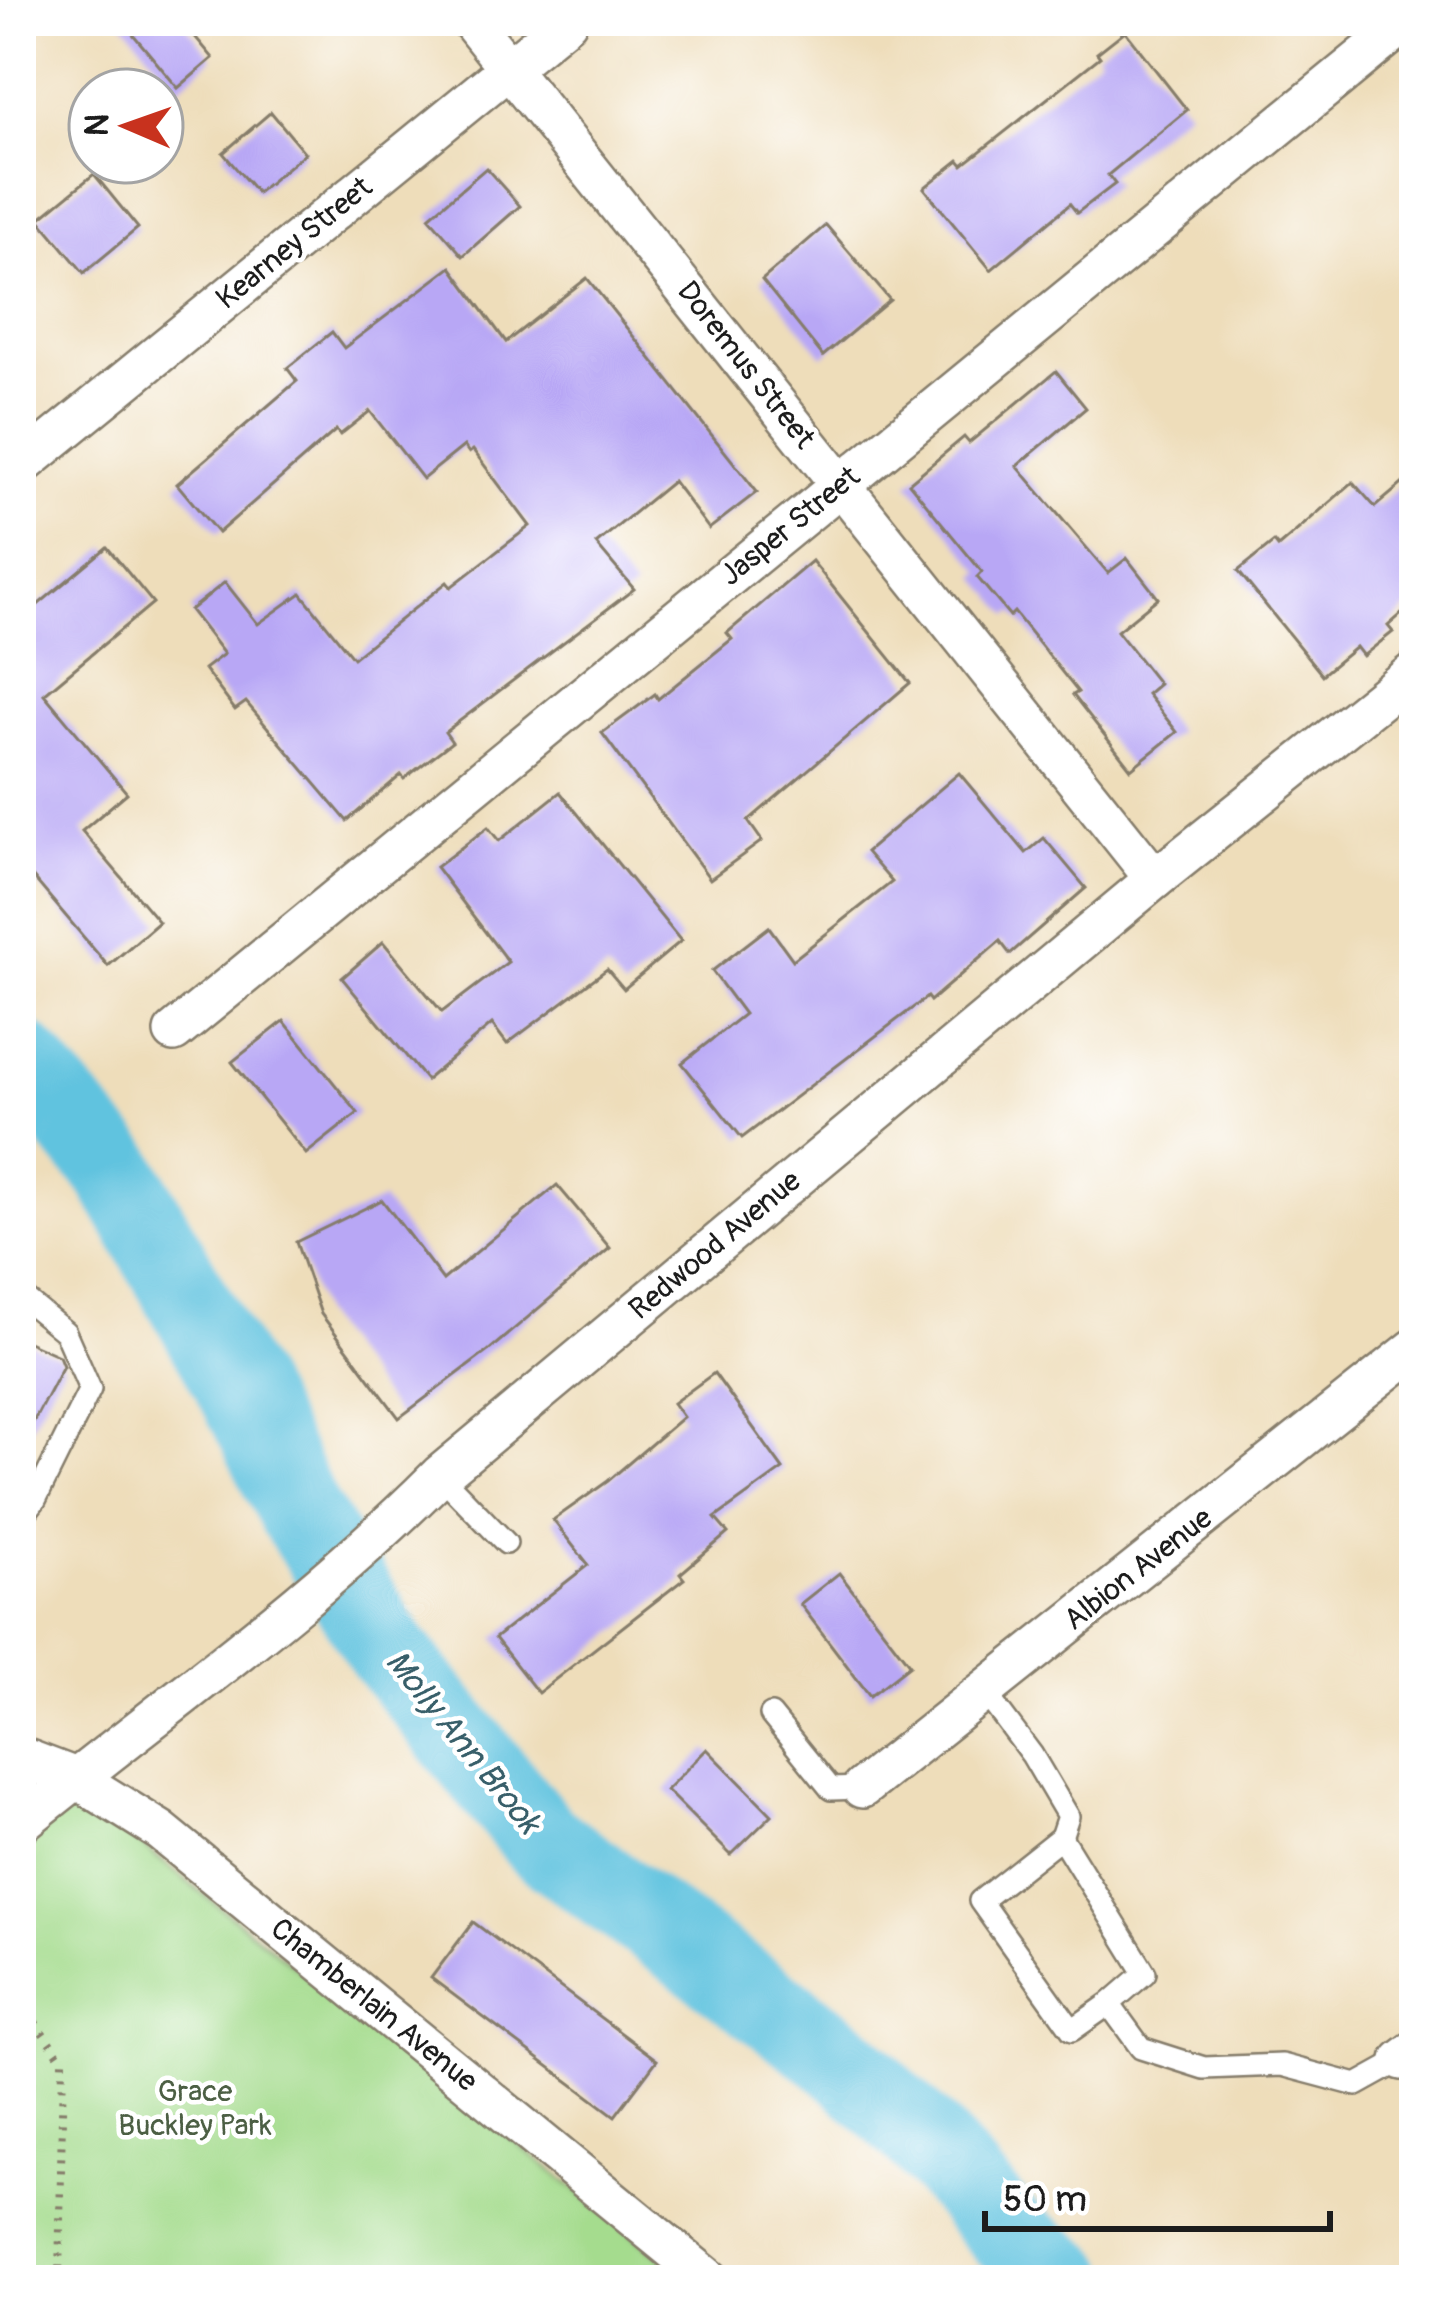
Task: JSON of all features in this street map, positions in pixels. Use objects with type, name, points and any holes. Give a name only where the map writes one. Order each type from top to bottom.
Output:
[{"type":"street","name":"Doremus Street","points":[[471,21],[1155,879]]},
{"type":"street","name":"Kearney Street","points":[[21,466],[566,21]]},
{"type":"street","name":"Jasper Street","points":[[174,1032],[1407,21]]},
{"type":"street","name":"Redwood Avenue","points":[[21,1823],[293,1610],[440,1475],[1155,879],[1414,672]]},
{"type":"street","name":"Albion Avenue","points":[[862,1788],[1414,1349]]},
{"type":"street","name":"Chamberlain Avenue","points":[[21,1757],[76,1778],[161,1831],[710,2280]]},
{"type":"lane","points":[[21,1296],[65,1332],[90,1389],[21,1519]]},
{"type":"lane","points":[[440,1475],[506,1543]]},
{"type":"lane","points":[[984,1691],[1032,1755],[1068,1816],[1061,1837],[980,1901],[1072,2030],[1145,1973],[1061,1837]]},
{"type":"lane","points":[[771,1715],[831,1789],[862,1788]]},
{"type":"lane","points":[[1109,2004],[1142,2048],[1204,2068],[1282,2065],[1358,2085],[1408,2055]]},
{"type":"path","points":[[21,2003],[63,2061],[59,2280]]},
{"type":"green space","name":"Grace Buckley Park","points":[[69,1787],[690,2280],[21,2280],[21,1827]]},
{"type":"building","points":[[122,21],[182,21],[213,58],[186,81],[186,66],[160,66]]},
{"type":"building","points":[[1125,31],[1187,110],[1108,175],[1115,184],[1077,213],[1070,204],[991,270],[924,188],[959,160],[963,165],[1100,57],[1097,53]]},
{"type":"building","points":[[271,112],[305,153],[257,193],[223,153]]},
{"type":"building","points":[[486,168],[520,206],[463,256],[429,217]]},
{"type":"building","points":[[79,186],[104,186],[138,228],[84,273],[39,219]]},
{"type":"building","points":[[826,225],[890,300],[823,356],[762,280]]},
{"type":"building","points":[[451,267],[506,342],[587,278],[757,492],[709,529],[673,481],[596,544],[634,589],[445,732],[452,742],[404,779],[401,775],[347,821],[246,702],[235,710],[204,669],[224,654],[190,610],[225,582],[258,624],[301,593],[353,658],[447,582],[451,587],[530,526],[473,450],[469,453],[464,446],[423,479],[370,411],[340,435],[336,430],[218,533],[177,484],[297,381],[287,368],[332,332],[344,348]]},
{"type":"building","points":[[1056,371],[1086,408],[1017,466],[1108,573],[1127,558],[1158,598],[1117,631],[1159,684],[1147,694],[1177,732],[1131,769],[1073,695],[1078,692],[1014,612],[1010,616],[977,577],[982,572],[909,483],[964,437],[969,443]]},
{"type":"building","points":[[1414,474],[1414,603],[1388,626],[1393,632],[1363,656],[1356,647],[1322,675],[1238,571],[1274,542],[1278,547],[1353,482],[1375,507]]},
{"type":"building","points":[[107,547],[153,603],[44,694],[127,793],[82,831],[159,922],[108,966],[21,863],[21,619]]},
{"type":"building","points":[[812,561],[910,683],[748,821],[762,841],[710,879],[602,733],[655,694],[658,699],[732,639],[727,633]]},
{"type":"building","points":[[959,773],[1026,853],[1044,838],[1086,888],[1010,954],[1000,941],[930,1001],[927,997],[742,1138],[682,1063],[744,1014],[712,971],[769,927],[793,960],[892,882],[866,852]]},
{"type":"building","points":[[560,792],[681,941],[624,989],[607,969],[507,1044],[492,1024],[426,1080],[342,978],[383,942],[442,1012],[508,962],[436,867],[488,827],[499,841]]},
{"type":"building","points":[[284,1021],[358,1113],[306,1154],[232,1062]]},
{"type":"building","points":[[557,1185],[610,1248],[488,1351],[399,1418],[321,1314],[296,1242],[382,1200],[443,1280]]},
{"type":"building","points":[[21,1339],[59,1356],[63,1366],[21,1445]]},
{"type":"building","points":[[714,1373],[783,1469],[715,1518],[728,1533],[680,1574],[684,1579],[538,1693],[495,1638],[588,1565],[553,1520],[683,1417],[673,1403]]},
{"type":"building","points":[[839,1573],[910,1665],[870,1696],[800,1604]]},
{"type":"building","points":[[707,1749],[772,1815],[731,1855],[666,1790]]},
{"type":"building","points":[[473,1922],[657,2060],[615,2116],[431,1978]]},
{"type":"waterway","name":"Molly Ann Brook","points":[[21,1062],[114,1168],[238,1388],[300,1513],[388,1652],[542,1841],[838,2057],[926,2140],[1005,2231],[1068,2280]]}]
